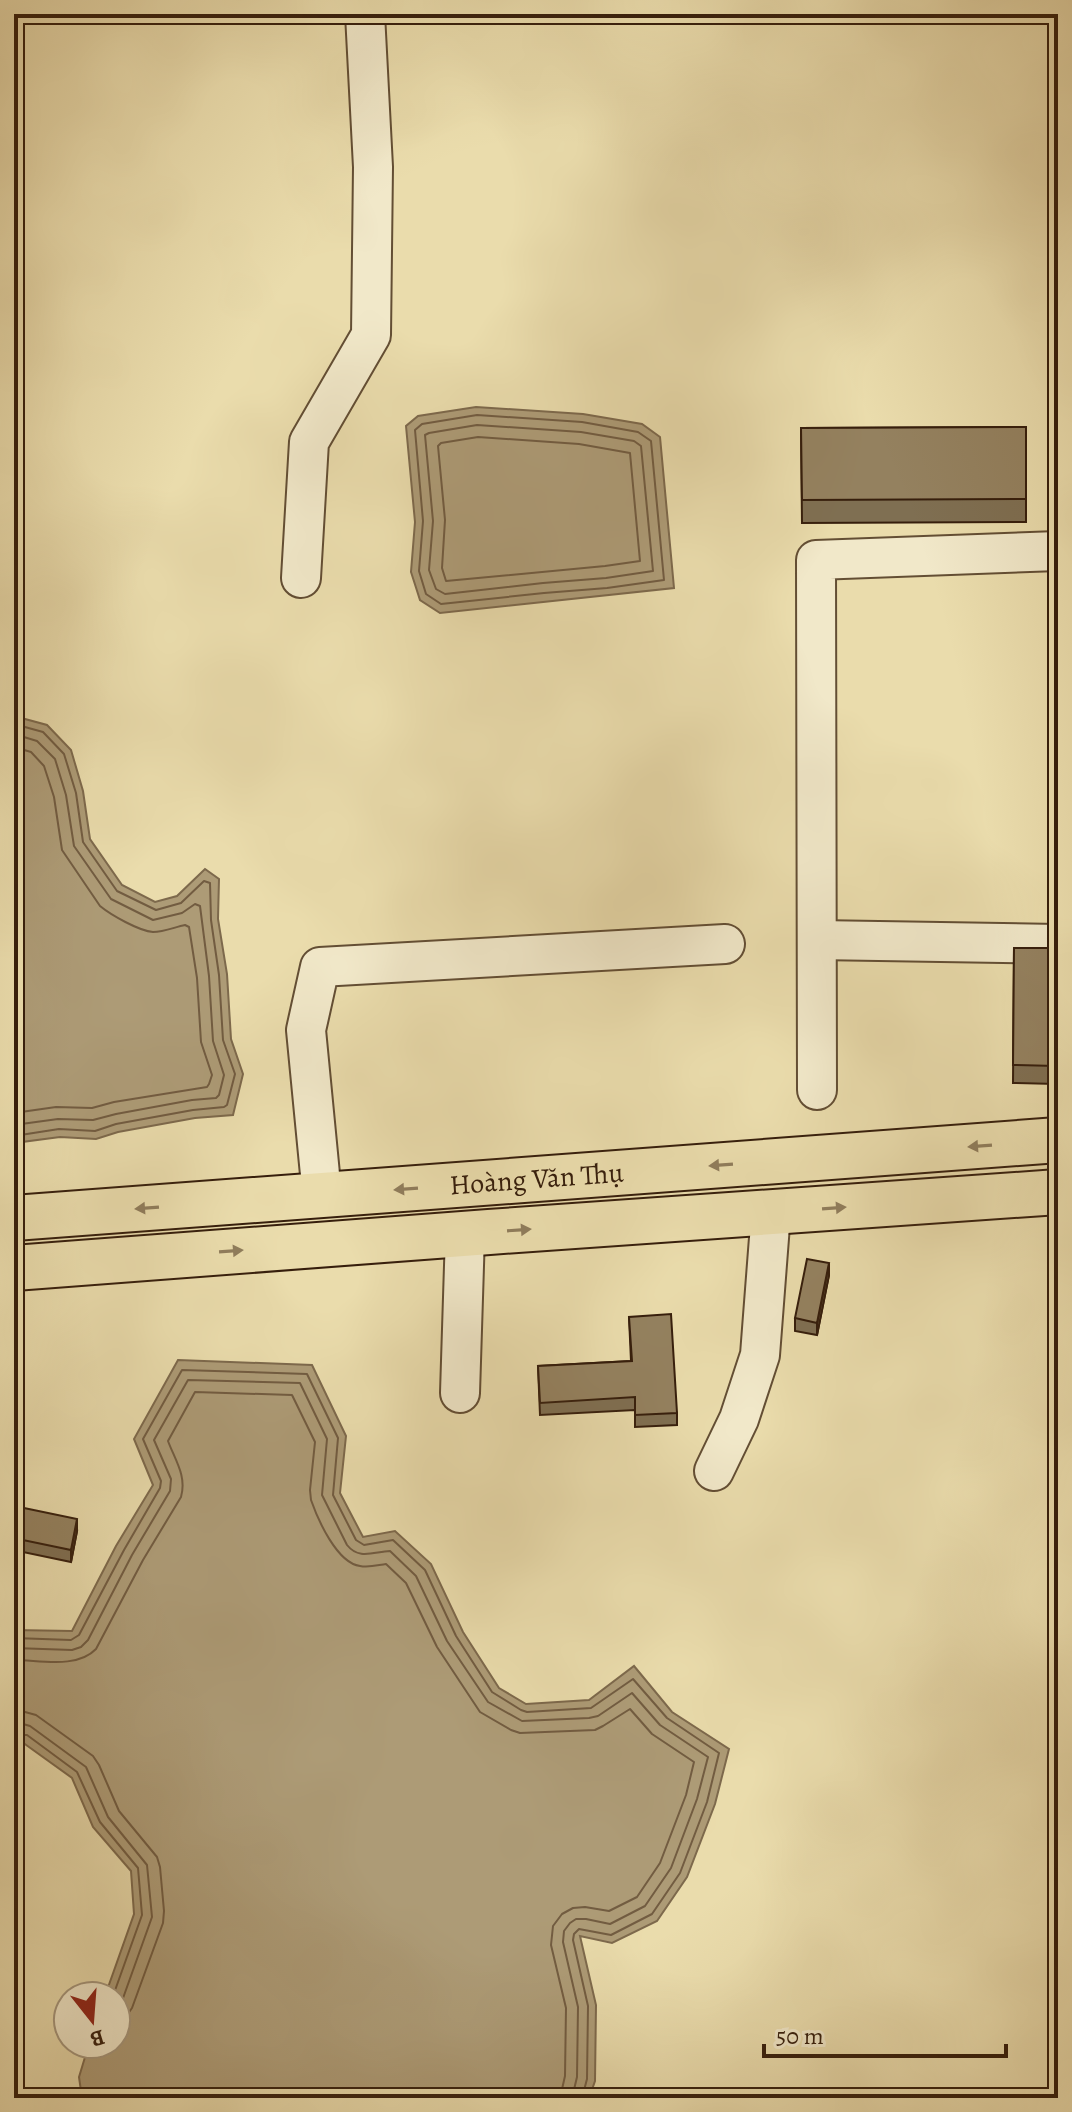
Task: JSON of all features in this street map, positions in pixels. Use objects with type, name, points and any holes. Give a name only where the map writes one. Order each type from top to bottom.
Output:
[{"type":"main road","name":"Hoàng Văn Thụ","points":[[14,1218],[1042,1141]]},
{"type":"main road","points":[[1042,1141],[1045,1193]]},
{"type":"main road","name":"Hoàng Văn Thụ","points":[[14,1268],[1045,1193]]},
{"type":"street","points":[[301,578],[309,442],[371,335],[373,167],[365,14]]},
{"type":"street","points":[[817,1090],[816,560],[1058,551]]},
{"type":"street","points":[[817,940],[1058,944]]},
{"type":"street","points":[[322,1195],[306,1030],[320,967],[725,944]]},
{"type":"street","points":[[714,1471],[739,1419],[760,1355],[771,1212]]},
{"type":"street","points":[[460,1393],[465,1234]]},
{"type":"water","points":[[476,407],[583,414],[642,424],[660,437],[674,588],[440,613],[420,600],[411,572],[415,522],[406,426],[418,416]]},
{"type":"water","points":[[14,716],[47,725],[71,750],[83,791],[90,839],[122,885],[155,902],[177,896],[205,869],[219,879],[218,919],[227,974],[231,1039],[243,1074],[233,1115],[195,1118],[96,1139],[60,1137],[14,1143]]},
{"type":"water","points":[[178,1360],[312,1365],[346,1436],[340,1493],[363,1537],[395,1531],[431,1564],[463,1632],[499,1688],[526,1704],[589,1700],[634,1666],[672,1712],[729,1749],[715,1804],[687,1877],[657,1921],[612,1943],[580,1936],[596,2005],[595,2081],[589,2098],[82,2098],[79,2077],[84,2060],[132,2060],[132,1980],[111,1980],[134,1914],[131,1871],[93,1827],[72,1778],[22,1742],[14,1743],[14,1630],[72,1631],[116,1546],[153,1485],[134,1439]]},
{"type":"building","points":[[1026,427],[1026,499],[802,500],[801,428]]},
{"type":"building","points":[[1049,856],[1058,856],[1058,915],[1048,915]]},
{"type":"building","points":[[1014,948],[1057,948],[1056,1066],[1013,1065]]},
{"type":"building","points":[[807,1259],[829,1263],[817,1323],[795,1318]]},
{"type":"building","points":[[671,1314],[677,1413],[635,1415],[635,1397],[540,1403],[538,1366],[632,1361],[629,1317]]},
{"type":"building","points":[[24,1508],[77,1519],[71,1550],[18,1539]]}]
